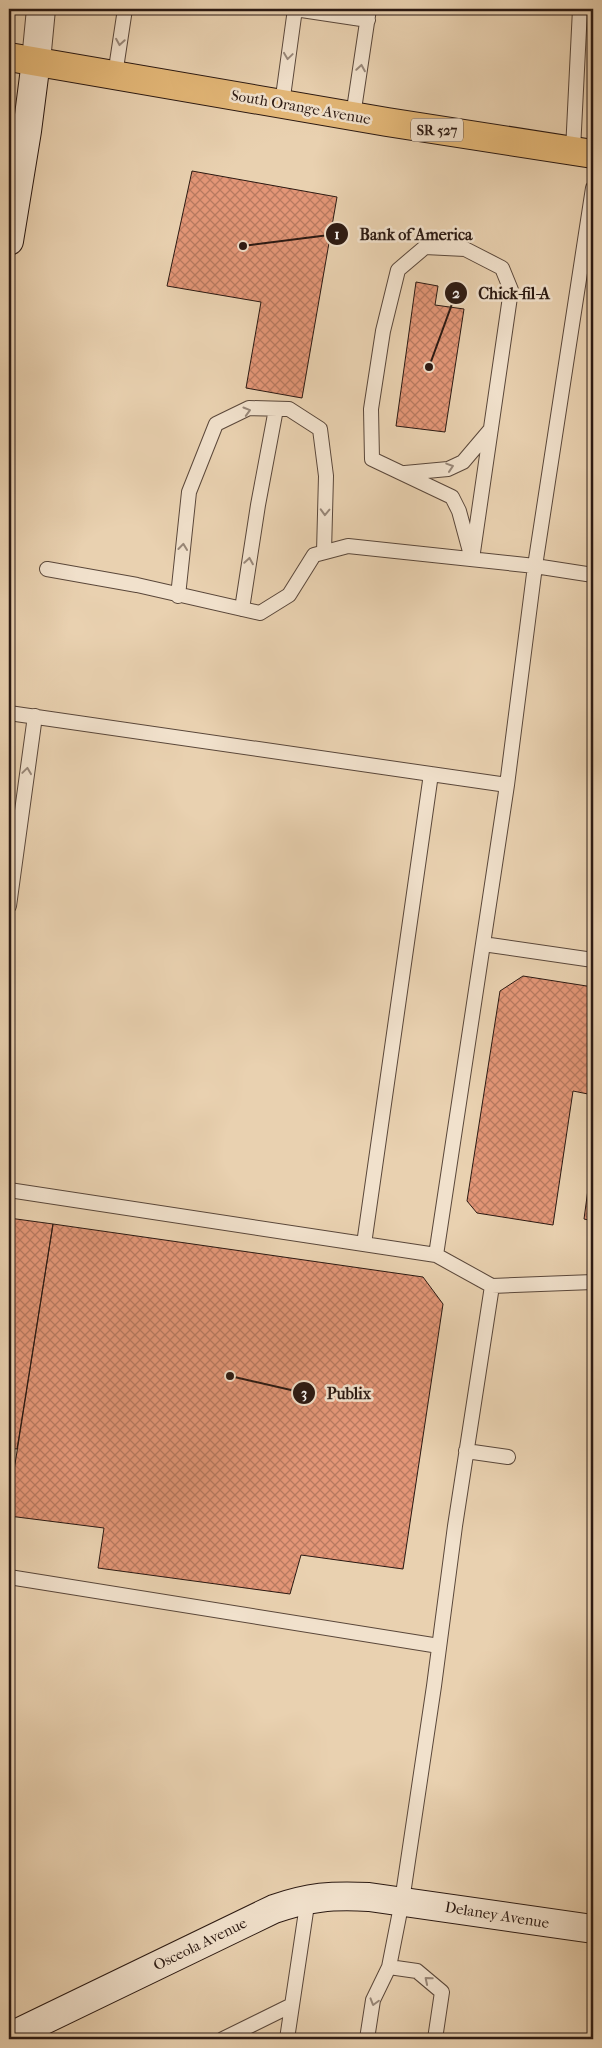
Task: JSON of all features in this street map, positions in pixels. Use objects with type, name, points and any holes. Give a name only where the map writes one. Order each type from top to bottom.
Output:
[{"type":"main road","name":"South Orange Avenue","points":[[9,56],[353,116],[583,152]]},
{"type":"street","points":[[9,241],[27,131],[36,61],[40,9]]},
{"type":"street","name":"Osceola Avenue","points":[[17,2036],[274,1909],[308,1898],[346,1896],[402,1901]]},
{"type":"street","name":"Delaney Avenue","points":[[402,1901],[593,1930]]},
{"type":"lane","points":[[114,75],[126,9]]},
{"type":"lane","points":[[282,104],[295,9],[368,14],[353,116]]},
{"type":"lane","points":[[580,9],[583,152]]},
{"type":"lane","points":[[436,1255],[507,784],[535,566],[593,188]]},
{"type":"lane","points":[[425,247],[465,249],[502,268],[511,290],[472,559],[459,511],[452,497],[372,459],[372,409],[383,331],[398,270],[425,247]]},
{"type":"lane","points":[[178,596],[189,492],[216,424],[248,408],[289,409],[320,429],[326,476],[324,552]]},
{"type":"lane","points":[[242,609],[258,505],[276,409]]},
{"type":"lane","points":[[402,473],[414,474],[448,469],[463,462],[492,428]]},
{"type":"lane","points":[[47,569],[137,585],[178,596],[260,613],[289,595],[314,555],[348,546],[535,566],[593,575]]},
{"type":"lane","points":[[9,713],[507,784]]},
{"type":"lane","points":[[9,906],[34,716]]},
{"type":"lane","points":[[364,1244],[431,774]]},
{"type":"lane","points":[[483,944],[593,960]]},
{"type":"lane","points":[[9,1190],[436,1255],[492,1286],[593,1282]]},
{"type":"lane","points":[[367,2039],[373,2000],[389,1967],[402,1901],[466,1451],[492,1286]]},
{"type":"lane","points":[[466,1451],[508,1457]]},
{"type":"lane","points":[[9,1577],[439,1646]]},
{"type":"lane","points":[[287,2039],[308,1898]]},
{"type":"lane","points":[[389,1967],[417,1971],[442,1992],[434,2039]]},
{"type":"lane","points":[[223,2039],[292,2005]]},
{"type":"building","points":[[192,171],[337,197],[302,398],[246,388],[261,302],[167,286]]},
{"type":"building","points":[[416,282],[438,286],[435,305],[464,309],[445,432],[396,426]]},
{"type":"building","points":[[523,976],[593,987],[593,1095],[573,1091],[553,1225],[477,1213],[467,1201],[500,991]]},
{"type":"building","points":[[593,1152],[593,1221],[584,1219]]},
{"type":"building","points":[[9,1218],[53,1224],[17,1449],[9,1448]]},
{"type":"building","points":[[53,1224],[423,1277],[443,1304],[403,1569],[301,1555],[290,1594],[98,1568],[104,1528],[9,1516],[9,1502]]},
{"type":"place","name":"Bank of America","points":[[243,246]]},
{"type":"place","name":"Chick-fil-A","points":[[429,367]]},
{"type":"place","name":"Publix","points":[[230,1376]]}]
